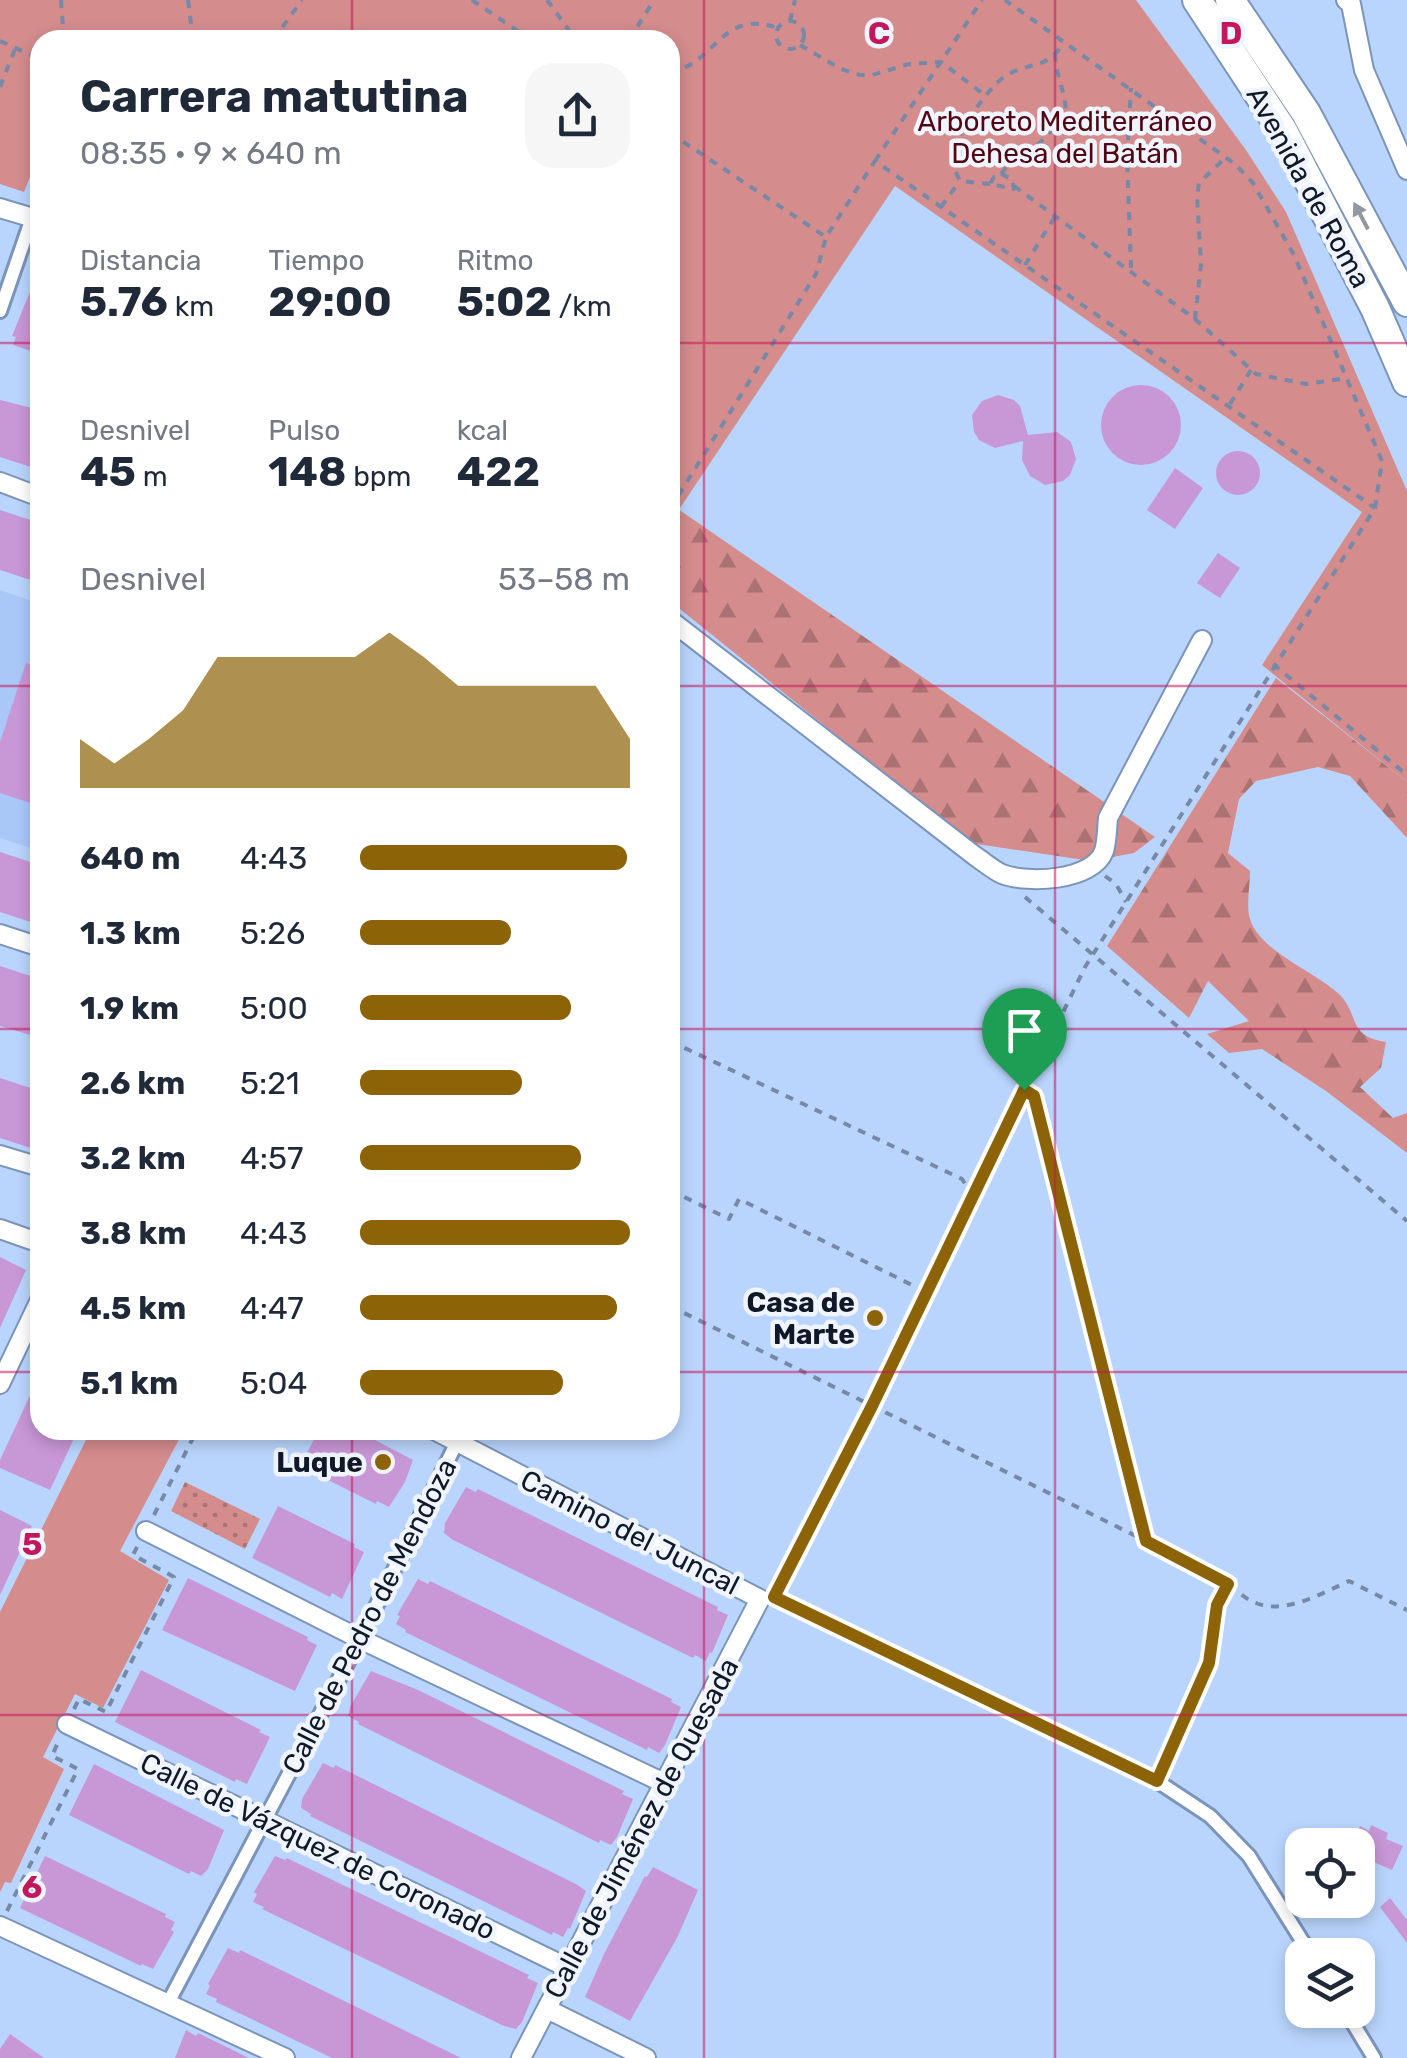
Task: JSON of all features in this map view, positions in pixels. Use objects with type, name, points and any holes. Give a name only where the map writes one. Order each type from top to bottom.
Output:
[{"type":"main road","name":"Avenida de Roma","points":[[1197,0],[1283,131],[1375,308],[1407,382]]},
{"type":"main road","name":"Avenida de Roma","points":[[1230,0],[1306,113],[1407,302]]},
{"type":"street","points":[[1346,0],[1351,4],[1364,70],[1407,170]]},
{"type":"street","points":[[0,208],[30,217]]},
{"type":"street","points":[[0,311],[30,234]]},
{"type":"street","points":[[0,482],[30,493]]},
{"type":"street","points":[[680,628],[975,856],[1004,875],[1050,878],[1079,875],[1093,868],[1104,851],[1108,818],[1202,640]]},
{"type":"street","points":[[0,934],[30,944]]},
{"type":"street","points":[[0,1155],[30,1164]]},
{"type":"street","points":[[0,1229],[30,1240]]},
{"type":"street","points":[[0,1384],[30,1321]]},
{"type":"street","name":"Camino del Juncal","points":[[454,1440],[767,1598]]},
{"type":"street","name":"Calle de Pedro de Mendoza","points":[[168,2003],[360,1639],[458,1442]]},
{"type":"street","points":[[146,1530],[360,1639],[664,1783]]},
{"type":"street","name":"Calle de Jiménez de Quesada","points":[[521,2058],[664,1783],[767,1598]]},
{"type":"street","name":"Camino del Juncal","points":[[923,1669],[1157,1781],[1210,1816],[1249,1856],[1300,1938]]},
{"type":"street","name":"Calle de Vázquez de Coronado","points":[[68,1724],[568,1968]]},
{"type":"street","points":[[0,1926],[284,2058]]},
{"type":"street","points":[[547,2008],[646,2058]]},
{"type":"street","points":[[1356,2028],[1374,2058]]},
{"type":"lane","name":"Camino del Juncal","points":[[767,1598],[923,1669]]},
{"type":"path","points":[[61,0],[63,30]]},
{"type":"path","points":[[188,0],[192,30]]},
{"type":"path","points":[[280,30],[302,0]]},
{"type":"path","points":[[472,0],[516,30]]},
{"type":"path","points":[[547,0],[569,30]]},
{"type":"path","points":[[680,69],[692,64],[736,27],[749,22],[778,28],[790,21],[795,0]]},
{"type":"path","points":[[680,493],[816,274],[826,237],[982,0]]},
{"type":"path","points":[[767,1598],[872,1406],[1094,952],[1375,508],[1382,460],[1294,254],[1253,183],[1226,156],[1005,0]]},
{"type":"path","points":[[635,30],[652,1]]},
{"type":"path","points":[[778,28],[780,44],[788,49],[800,44],[804,32],[799,24],[790,21]]},
{"type":"path","points":[[0,41],[30,54]]},
{"type":"path","points":[[960,181],[951,154],[986,96],[1006,76],[1044,65],[1056,56],[1064,42]]},
{"type":"path","points":[[800,44],[841,69],[860,75],[909,64],[941,62],[986,96]]},
{"type":"path","points":[[0,86],[16,48]]},
{"type":"path","points":[[990,184],[1015,157],[1033,150],[1066,115],[1065,90],[1056,75],[1056,56]]},
{"type":"path","points":[[1130,268],[1126,156],[1131,88]]},
{"type":"path","points":[[680,140],[826,237]]},
{"type":"path","points":[[1195,319],[1202,264],[1199,183],[1226,156]]},
{"type":"path","points":[[876,161],[1375,508]]},
{"type":"path","points":[[1001,174],[1012,178],[1014,186],[1130,268],[1251,370],[1281,381],[1306,384],[1347,378]]},
{"type":"path","points":[[960,181],[1014,186]]},
{"type":"path","points":[[941,206],[960,181]]},
{"type":"path","points":[[1025,265],[1056,215]]},
{"type":"path","points":[[1230,405],[1251,370]]},
{"type":"path","points":[[1274,664],[1407,776]]},
{"type":"path","points":[[1093,868],[1116,884],[1126,902]]},
{"type":"path","points":[[1004,875],[1017,891],[1094,952],[1407,1220]]},
{"type":"path","points":[[680,1046],[962,1179],[972,1196]]},
{"type":"path","points":[[1024,1090],[1034,1096],[1146,1541]]},
{"type":"path","points":[[680,1195],[729,1219],[739,1200],[926,1292]]},
{"type":"path","points":[[680,1311],[1146,1541],[1228,1584],[1256,1604],[1292,1604],[1348,1582],[1407,1610]]},
{"type":"path","points":[[0,1926],[78,1769],[52,1756],[79,1699],[106,1712],[174,1578],[133,1555],[192,1440]]},
{"type":"path","points":[[1157,1781],[1209,1663],[1217,1605],[1228,1584]]},
{"type":"shaded area","points":[[0,590],[30,600],[30,848],[0,838]]},
{"type":"green space","name":"Arboreto Mediterráneo Dehesa del Batán","points":[[0,0],[1136,0],[1246,150],[1286,212],[1407,491],[1407,782],[1262,665],[1362,512],[895,186],[680,508],[680,30],[30,30],[30,177],[24,192],[0,184]]},
{"type":"green space","points":[[680,510],[1155,837],[1134,853],[1091,861],[970,843],[680,609]]},
{"type":"green space","points":[[1276,678],[1407,782],[1407,838],[1350,776],[1318,767],[1256,781],[1239,799],[1228,853],[1250,871],[1248,908],[1256,931],[1277,952],[1340,995],[1365,1035],[1386,1042],[1381,1068],[1360,1087],[1393,1118],[1407,1113],[1407,1153],[1326,1091],[1262,1049],[1229,1053],[1207,1034],[1249,1021],[1208,981],[1189,1018],[1107,946]]},
{"type":"green space","points":[[86,1440],[179,1440],[120,1551],[169,1580],[103,1708],[75,1694],[43,1757],[64,1769],[11,1883],[5,1882],[0,1892],[0,1612]]},
{"type":"green space","points":[[185,1482],[260,1519],[245,1549],[171,1511]]},
{"type":"building","points":[[30,292],[30,351],[13,345],[16,337],[12,336]]},
{"type":"building","points":[[1141,385],[1156,388],[1169,397],[1178,410],[1178,440],[1169,453],[1156,462],[1141,465],[1126,462],[1113,453],[1104,440],[1101,425],[1104,410],[1113,397],[1126,388]]},
{"type":"building","points":[[998,395],[1020,406],[1028,435],[1057,432],[1071,442],[1076,459],[1063,481],[1045,485],[1030,476],[1022,460],[1023,441],[995,448],[979,440],[972,415],[982,401]]},
{"type":"building","points":[[0,400],[30,408],[30,467],[0,457]]},
{"type":"building","points":[[1238,451],[1254,457],[1260,473],[1254,489],[1238,495],[1222,489],[1216,473],[1222,457]]},
{"type":"building","points":[[1175,468],[1203,488],[1175,529],[1147,510]]},
{"type":"building","points":[[0,510],[30,520],[30,580],[0,570]]},
{"type":"building","points":[[1218,553],[1240,568],[1220,598],[1197,583]]},
{"type":"building","points":[[26,663],[30,664],[30,803],[0,793],[0,742]]},
{"type":"building","points":[[0,852],[30,862],[30,922],[0,912]]},
{"type":"building","points":[[0,966],[30,976],[30,1035],[0,1026]]},
{"type":"building","points":[[0,1078],[30,1088],[30,1148],[0,1138]]},
{"type":"building","points":[[0,1257],[26,1270],[0,1328]]},
{"type":"building","points":[[30,1396],[30,1440],[73,1440],[50,1490],[0,1468],[0,1460]]},
{"type":"building","points":[[314,1440],[375,1440],[413,1460],[389,1507],[300,1466]]},
{"type":"building","points":[[466,1487],[476,1492],[478,1489],[718,1607],[728,1615],[712,1653],[706,1661],[695,1655],[693,1658],[453,1540],[444,1533],[445,1523]]},
{"type":"building","points":[[278,1506],[364,1552],[342,1599],[332,1593],[330,1597],[252,1558]]},
{"type":"building","points":[[0,1510],[32,1526],[0,1595]]},
{"type":"building","points":[[188,1578],[317,1645],[295,1691],[162,1630]]},
{"type":"building","points":[[418,1579],[428,1584],[430,1581],[672,1699],[681,1707],[665,1745],[659,1753],[648,1747],[647,1750],[405,1632],[396,1624],[400,1616],[397,1615]]},
{"type":"building","points":[[141,1670],[270,1737],[247,1784],[236,1779],[235,1782],[115,1722]]},
{"type":"building","points":[[371,1671],[624,1791],[622,1794],[633,1799],[617,1837],[611,1845],[600,1840],[599,1843],[358,1724],[348,1716],[350,1707]]},
{"type":"building","points":[[323,1763],[334,1768],[335,1765],[576,1884],[586,1891],[570,1929],[563,1937],[553,1932],[552,1935],[310,1816],[301,1808],[302,1799]]},
{"type":"building","points":[[94,1764],[224,1830],[208,1869],[201,1876],[191,1871],[189,1874],[69,1815]]},
{"type":"building","points":[[1371,1825],[1388,1833],[1386,1839],[1403,1846],[1392,1870],[1375,1862],[1375,1828]]},
{"type":"building","points":[[45,1856],[166,1914],[175,1922],[171,1930],[174,1932],[153,1969],[20,1908]]},
{"type":"building","points":[[275,1856],[287,1858],[529,1975],[527,1978],[538,1983],[522,2022],[516,2029],[504,2026],[262,1909],[253,1902],[257,1894],[254,1892]]},
{"type":"building","points":[[653,1867],[698,1890],[678,1936],[630,2021],[585,1997],[605,1952]]},
{"type":"building","points":[[1390,1898],[1407,1920],[1407,1943],[1380,1907]]},
{"type":"building","points":[[228,1948],[239,1953],[240,1950],[461,2058],[332,2058],[206,1994]]},
{"type":"building","points":[[186,2030],[196,2036],[198,2033],[249,2058],[175,2058]]},
{"type":"building","points":[[10,2034],[44,2058],[0,2058],[0,2049]]},
{"type":"place","name":"Casa de Marte","points":[[875,1318]]},
{"type":"place","name":"Luque","points":[[383,1462]]},
{"type":"route","points":[[1024,1090],[1034,1096],[1146,1541],[1228,1584],[1217,1605],[1209,1663],[1157,1781],[774,1597],[872,1406],[1024,1090]]}]
